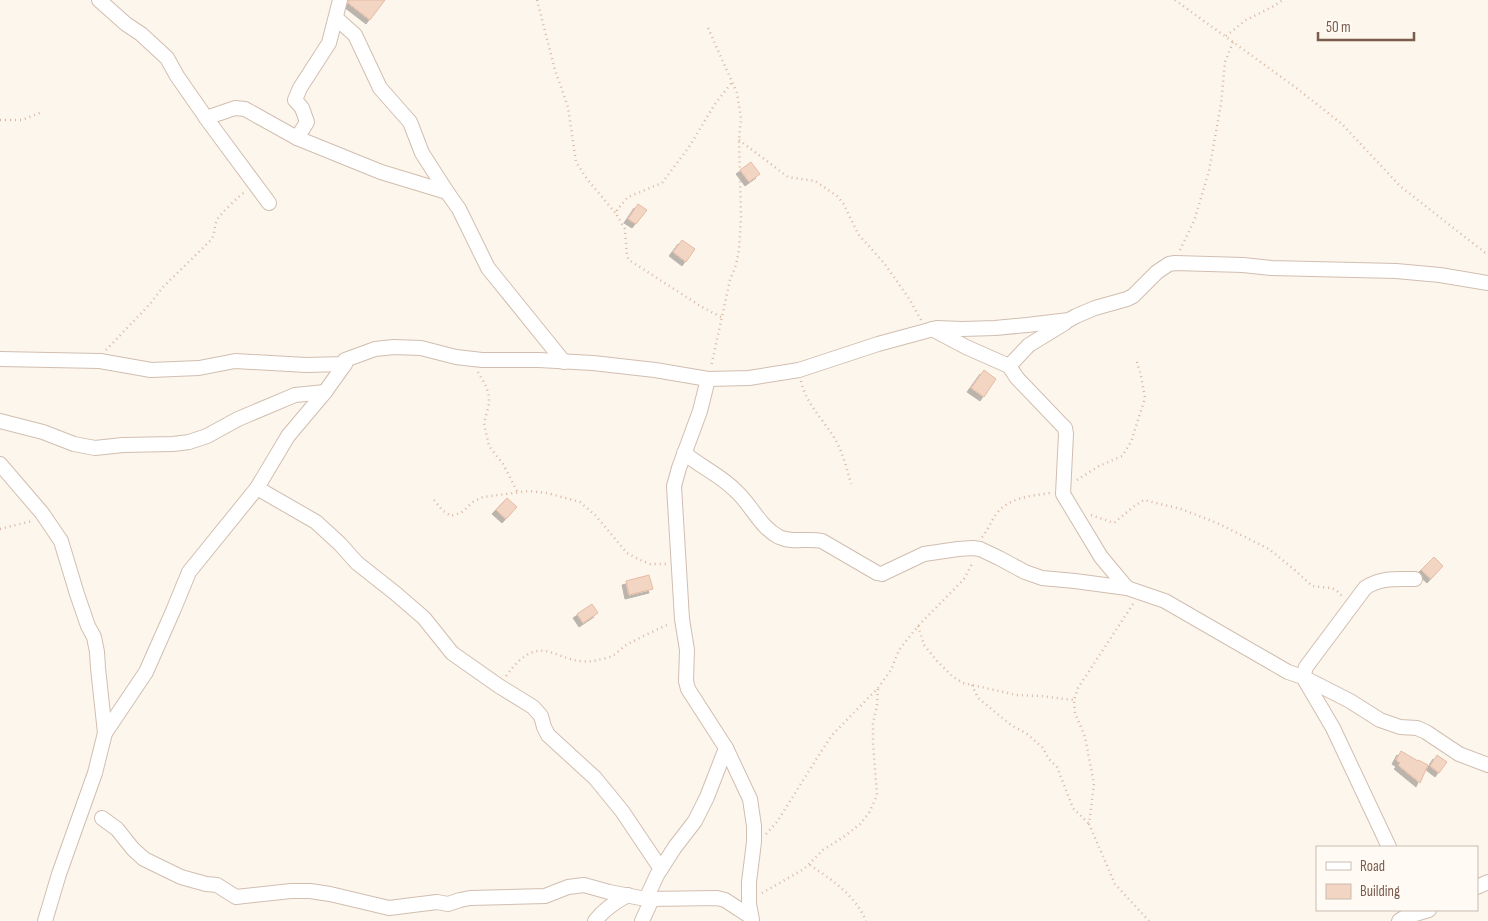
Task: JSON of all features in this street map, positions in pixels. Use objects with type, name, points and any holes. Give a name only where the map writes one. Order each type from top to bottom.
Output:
[{"type":"street","points":[[100,0],[167,58],[206,118],[269,203]]},
{"type":"street","points":[[297,138],[307,122],[302,108],[295,100],[300,88],[329,43],[340,0]]},
{"type":"street","points":[[336,18],[355,34],[380,88],[410,122],[422,153],[459,209],[488,268],[564,362]]},
{"type":"street","points":[[206,118],[235,108],[245,109],[297,138],[381,172],[446,192]]},
{"type":"street","points":[[1009,366],[1029,345],[1076,316],[1133,296],[1157,272],[1169,264],[1396,271],[1440,274],[1488,283]]},
{"type":"street","points":[[45,921],[58,874],[95,773],[105,733],[146,672],[188,572],[257,488],[288,436],[346,364],[345,360],[375,349],[394,347],[421,348],[463,358],[482,360],[564,362],[656,370],[708,379],[749,378],[799,370],[878,344],[929,330],[995,328],[1070,320]]},
{"type":"street","points":[[929,330],[1009,366],[1017,378],[1065,428],[1063,494],[1100,557],[1127,588]]},
{"type":"street","points":[[0,359],[93,360],[151,370],[199,368],[235,361],[306,365],[346,364]]},
{"type":"street","points":[[102,818],[117,829],[144,859],[181,877],[217,885],[236,897],[291,891],[310,891],[389,908],[437,902],[448,904],[470,898],[545,896],[568,887],[584,885],[609,892],[649,899],[717,898],[750,913],[749,882],[754,826],[750,799],[726,748],[688,689],[686,681],[687,650],[682,619],[674,486],[684,452],[700,411],[708,379]]},
{"type":"street","points":[[0,421],[42,432],[74,444],[94,448],[123,445],[173,444],[189,442],[207,436],[238,419],[295,395],[325,392]]},
{"type":"street","points":[[684,452],[697,464],[727,482],[745,500],[766,527],[780,537],[791,540],[822,541],[877,573],[882,574],[924,554],[958,549],[977,549],[1042,578],[1075,580],[1141,592],[1165,601],[1288,672],[1350,701],[1380,720],[1400,727],[1417,728],[1459,754],[1488,765]]},
{"type":"street","points":[[0,464],[45,518],[61,541],[77,594],[98,652],[105,733]]},
{"type":"street","points":[[257,488],[316,522],[357,563],[424,618],[452,653],[533,707],[541,716],[548,735],[595,778],[622,811],[661,870]]},
{"type":"street","points":[[1302,677],[1306,667],[1365,588],[1371,583],[1387,579],[1415,579]]},
{"type":"street","points":[[1302,677],[1333,728],[1389,846]]},
{"type":"street","points":[[642,921],[661,870],[695,820],[707,797],[726,748]]},
{"type":"street","points":[[595,921],[613,903],[628,895]]},
{"type":"street","points":[[1403,920],[1426,911]]},
{"type":"path","points":[[537,0],[555,70],[568,107],[576,162],[617,215],[624,229],[629,260],[702,307],[721,317]]},
{"type":"path","points":[[1175,0],[1295,87],[1342,124],[1400,186],[1488,255]]},
{"type":"path","points":[[1226,36],[1246,20],[1283,0]]},
{"type":"path","points":[[708,28],[737,93],[741,118],[739,140],[741,216],[739,250],[721,317],[708,379]]},
{"type":"path","points":[[1175,263],[1194,221],[1207,179],[1219,121],[1225,62],[1233,42]]},
{"type":"path","points":[[617,215],[617,210],[628,197],[662,184],[689,147],[715,104],[732,82]]},
{"type":"path","points":[[0,120],[22,120],[42,112]]},
{"type":"path","points":[[739,140],[788,177],[815,181],[837,196],[843,203],[858,234],[884,263],[929,330]]},
{"type":"path","points":[[93,360],[113,343],[163,288],[211,240],[219,217],[240,195],[256,186]]},
{"type":"path","points":[[463,358],[471,364],[486,386],[489,404],[484,423],[489,446],[503,464],[517,491]]},
{"type":"path","points":[[753,847],[777,822],[832,735],[878,688],[900,650],[918,626],[964,579],[995,515],[1008,502],[1063,490],[1099,466],[1122,456],[1131,442],[1145,398],[1136,359]]},
{"type":"path","points":[[799,370],[801,384],[807,400],[830,431],[840,449],[851,484]]},
{"type":"path","points":[[434,500],[446,514],[451,516],[461,513],[477,499],[517,491],[547,493],[580,502],[596,516],[627,552],[638,559],[650,564],[664,565],[680,562]]},
{"type":"path","points":[[1073,511],[1114,523],[1144,500],[1181,509],[1217,523],[1269,549],[1312,586],[1336,590],[1350,606]]},
{"type":"path","points":[[0,529],[45,518]]},
{"type":"path","points":[[1089,824],[1094,784],[1085,738],[1076,713],[1074,700],[1078,688],[1141,592]]},
{"type":"path","points":[[499,686],[516,663],[530,653],[541,650],[584,663],[595,661],[612,656],[626,646],[682,619]]},
{"type":"path","points":[[918,626],[924,644],[937,661],[952,676],[963,683],[1017,696],[1040,696],[1074,700]]},
{"type":"path","points":[[972,685],[978,698],[1043,748],[1048,758],[1056,767],[1073,808],[1089,824],[1115,884],[1149,921]]},
{"type":"path","points":[[750,913],[762,893],[804,869],[822,850],[845,836],[860,824],[869,813],[877,795],[872,743],[878,688]]},
{"type":"path","points":[[809,864],[827,876],[852,898],[866,921]]},
{"type":"building","points":[[349,0],[385,0],[370,20],[348,3]]},
{"type":"building","points":[[751,162],[760,174],[749,182],[740,170]]},
{"type":"building","points":[[638,204],[647,210],[636,224],[628,219]]},
{"type":"building","points":[[682,240],[695,249],[686,262],[673,252]]},
{"type":"building","points":[[984,370],[996,379],[984,397],[971,388]]},
{"type":"building","points":[[507,498],[517,507],[506,519],[496,510]]},
{"type":"building","points":[[1434,557],[1443,566],[1431,579],[1421,570]]},
{"type":"building","points":[[649,575],[653,589],[629,595],[626,581]]},
{"type":"building","points":[[592,604],[598,613],[583,623],[577,614]]},
{"type":"building","points":[[1401,751],[1428,765],[1420,783],[1398,765],[1400,763],[1396,760]]},
{"type":"building","points":[[1437,755],[1447,762],[1439,773],[1430,766]]}]
